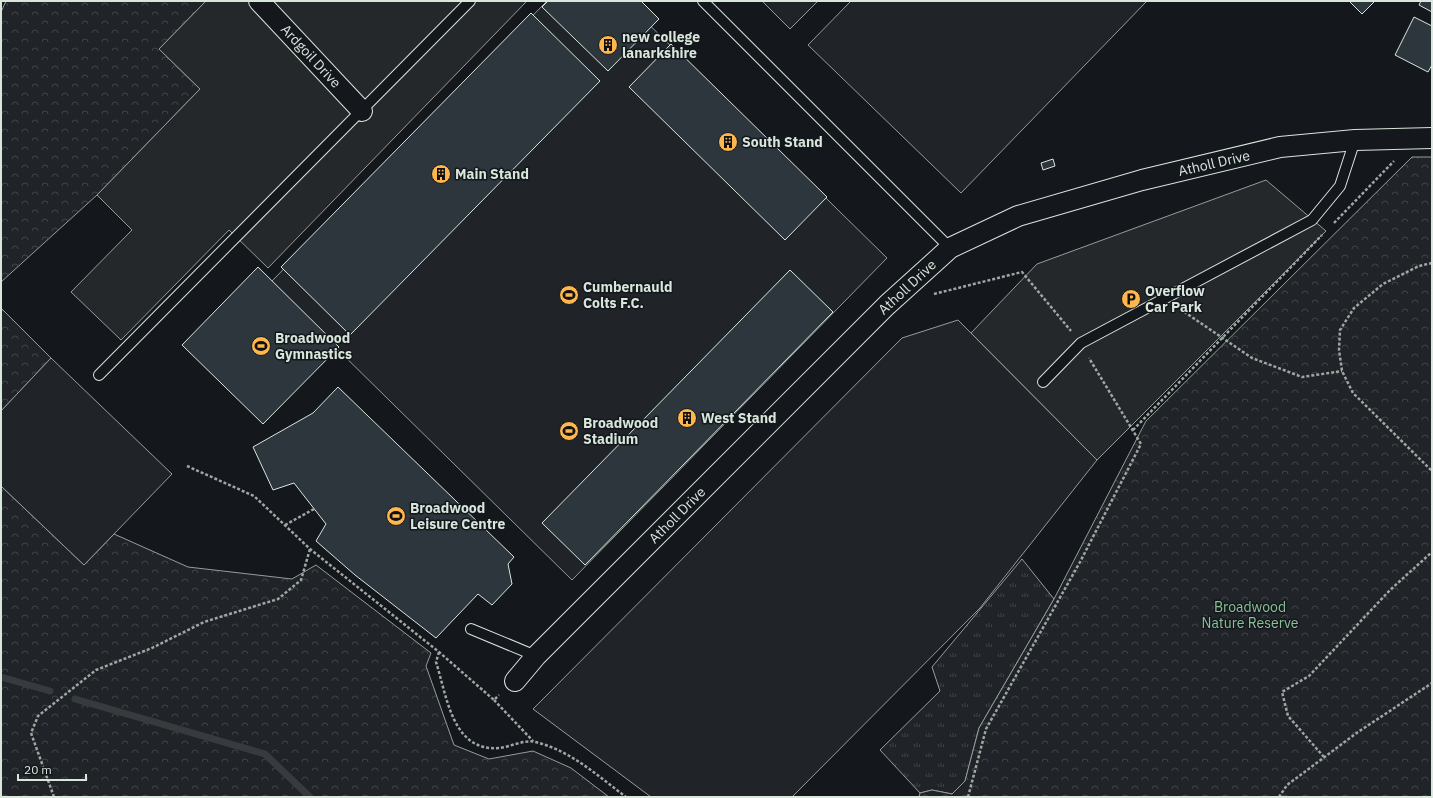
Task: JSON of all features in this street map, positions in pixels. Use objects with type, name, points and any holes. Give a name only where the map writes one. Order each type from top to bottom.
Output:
[{"type":"street","name":"Ardgoil Drive","points":[[259,1],[362,111]]},
{"type":"street","name":"Atholl Drive","points":[[515,681],[536,656],[881,311],[950,248],[1018,216],[1142,180],[1280,147],[1354,140],[1424,138]]},
{"type":"lane","points":[[99,375],[470,1]]},
{"type":"lane","points":[[703,1],[950,248]]},
{"type":"lane","points":[[1042,382],[1081,343],[1312,220],[1340,186],[1354,140]]},
{"type":"lane","points":[[471,629],[536,656]]},
{"type":"path","points":[[1333,224],[1424,138]]},
{"type":"path","points":[[1132,430],[1327,229]]},
{"type":"path","points":[[1432,263],[1419,266],[1383,284],[1354,308],[1340,330],[1339,350],[1342,371],[1353,393],[1432,471]]},
{"type":"path","points":[[932,294],[1022,272],[1081,343],[1141,444],[1080,562],[986,729],[968,797]]},
{"type":"path","points":[[1164,299],[1252,358],[1302,377],[1342,371]]},
{"type":"path","points":[[187,466],[254,496],[310,549],[439,652],[494,700],[533,741]]},
{"type":"path","points":[[285,525],[314,509]]},
{"type":"path","points":[[54,797],[31,733],[38,716],[96,670],[152,648],[204,622],[278,599],[301,580],[310,549]]},
{"type":"path","points":[[1324,757],[1288,716],[1282,692],[1309,676],[1390,590],[1432,552]]},
{"type":"path","points":[[439,652],[436,662],[456,726],[466,739],[481,746],[499,748],[533,741],[549,746],[578,760],[626,797]]},
{"type":"path","points":[[494,700],[515,681]]},
{"type":"path","points":[[1278,797],[1287,785],[1324,757],[1432,683]]},
{"type":"green space","points":[[6,1],[206,1],[159,49],[200,89],[97,195],[1,282],[1,12]]},
{"type":"green space","name":"Broadwood Stadium","points":[[547,1],[625,1],[887,258],[572,580],[270,283]]},
{"type":"green space","points":[[762,1],[818,1],[790,29]]},
{"type":"green space","points":[[851,1],[1147,1],[961,193],[808,45]]},
{"type":"green space","name":"Broadwood Nature Reserve","points":[[1412,157],[1432,157],[1432,797],[919,797],[920,793],[932,790],[952,794],[965,781],[979,728],[1054,599],[1146,421]]},
{"type":"green space","points":[[1,308],[51,358],[1,411]]},
{"type":"green space","points":[[958,320],[1097,460],[980,608],[792,797],[651,797],[533,709],[902,338]]},
{"type":"green space","points":[[51,358],[172,474],[84,565],[1,486],[1,411]]},
{"type":"green space","points":[[1,486],[84,565],[114,534],[188,567],[292,579],[316,565],[431,653],[426,666],[454,745],[489,759],[533,751],[571,768],[609,797],[1,797]]},
{"type":"green space","points":[[1022,559],[1054,599],[979,728],[965,781],[952,794],[932,790],[920,793],[880,750],[940,691],[932,667]]},
{"type":"shaded area","points":[[206,1],[527,1],[268,268],[229,230],[121,340],[71,292],[132,230],[97,195],[200,89],[159,49]]},
{"type":"shaded area","name":"Overflow Car Park","points":[[1266,180],[1326,231],[1097,460],[971,333],[1037,264]]},
{"type":"building","name":"new college lanarkshire","points":[[548,1],[641,1],[659,19],[608,71],[542,7]]},
{"type":"building","points":[[1349,1],[1375,1],[1362,14]]},
{"type":"building","points":[[1421,1],[1432,1],[1432,12],[1419,5]]},
{"type":"building","name":"Main Stand","points":[[531,13],[600,81],[350,335],[281,267]]},
{"type":"building","points":[[1414,17],[1432,26],[1432,65],[1428,72],[1395,55]]},
{"type":"building","name":"South Stand","points":[[671,44],[827,197],[785,240],[629,87]]},
{"type":"building","points":[[1053,159],[1055,166],[1043,170],[1041,163]]},
{"type":"building","name":"Broadwood Gymnastics","points":[[258,267],[339,347],[263,424],[182,345]]},
{"type":"building","name":"West Stand","points":[[790,270],[833,312],[585,565],[542,523]]},
{"type":"building","name":"Broadwood Leisure Centre","points":[[338,387],[514,557],[508,564],[512,584],[492,605],[478,594],[436,638],[355,575],[316,541],[326,524],[294,483],[273,490],[253,447],[313,413]]},
{"type":"waterway","points":[[1,677],[50,691]]},
{"type":"waterway","points":[[75,699],[265,754],[310,797]]},
{"type":"place","name":"new college lanarkshire","points":[[608,45]]},
{"type":"place","name":"South Stand","points":[[728,142]]},
{"type":"place","name":"Main Stand","points":[[441,174]]},
{"type":"place","name":"Cumbernauld Colts F.C.","points":[[569,295]]},
{"type":"place","name":"Overflow Car Park","points":[[1131,299]]},
{"type":"place","name":"Broadwood Gymnastics","points":[[261,346]]},
{"type":"place","name":"West Stand","points":[[687,418]]},
{"type":"place","name":"Broadwood Stadium","points":[[569,431]]},
{"type":"place","name":"Broadwood Leisure Centre","points":[[396,516]]}]
